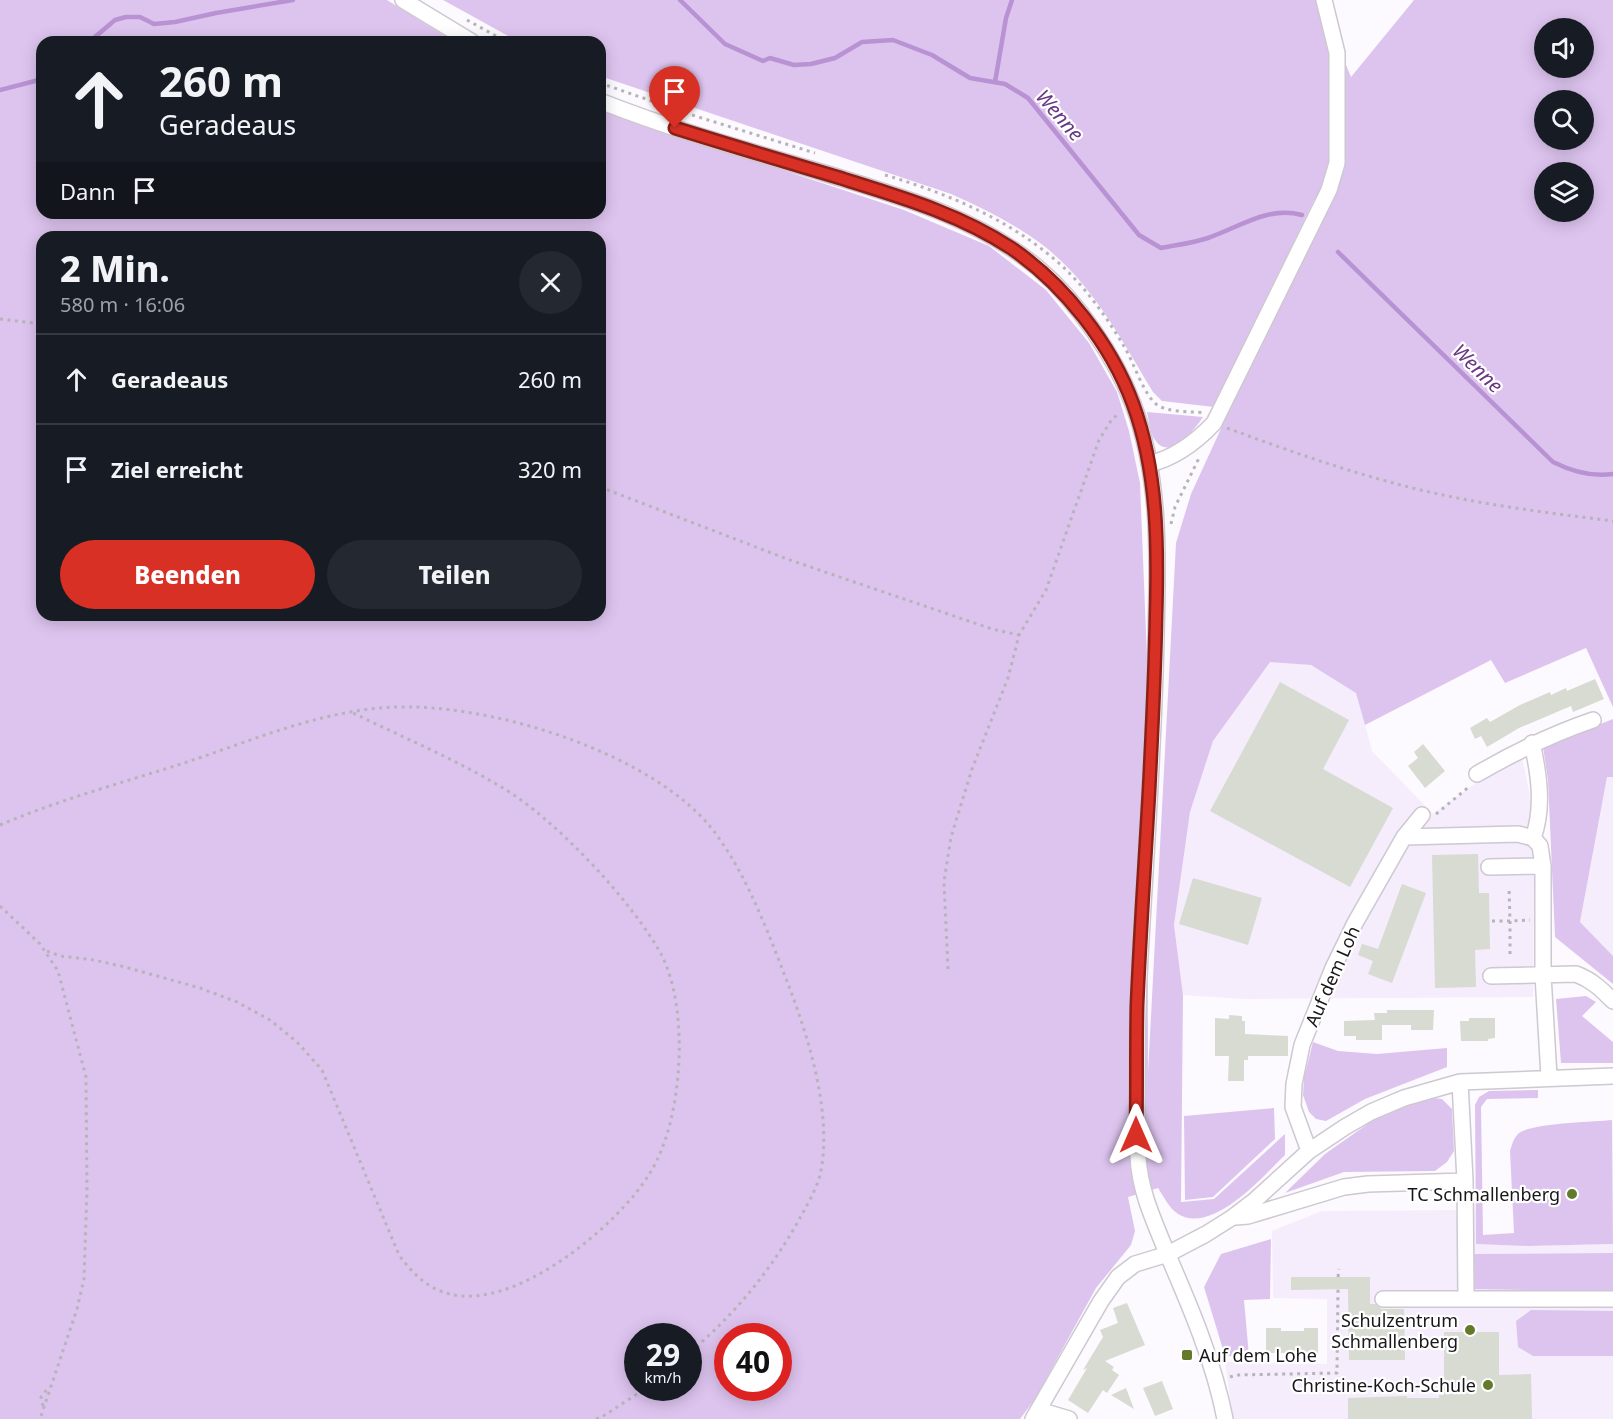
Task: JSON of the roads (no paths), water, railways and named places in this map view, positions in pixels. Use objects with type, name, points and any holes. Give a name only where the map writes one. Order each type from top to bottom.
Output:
[{"type":"street","points":[[403,0],[462,36]]},
{"type":"street","points":[[1149,464],[1161,462],[1183,450],[1196,441],[1216,419],[1329,190],[1337,163],[1336,53],[1324,0]]},
{"type":"street","points":[[606,103],[695,134],[893,194],[976,228],[1038,268],[1072,303],[1113,364],[1134,405],[1149,464],[1154,495],[1158,554],[1155,686],[1137,1005],[1136,1135],[1143,1190],[1151,1216],[1217,1382],[1225,1419]]},
{"type":"street","points":[[1477,774],[1532,743],[1593,720]]},
{"type":"street","points":[[1532,743],[1539,786],[1537,827],[1533,838]]},
{"type":"street","name":"Auf dem Loh","points":[[1309,1151],[1293,1107],[1294,1084],[1302,1045],[1333,968],[1355,923],[1404,837],[1421,817]]},
{"type":"street","points":[[1404,837],[1518,834],[1533,838],[1540,846],[1543,866],[1543,975],[1549,1077]]},
{"type":"street","points":[[1489,867],[1543,866]]},
{"type":"street","points":[[1491,976],[1576,974],[1600,987],[1613,1001]]},
{"type":"street","points":[[1069,1419],[1036,1414],[1101,1301],[1118,1277],[1136,1264],[1168,1254],[1233,1217],[1309,1151],[1371,1112],[1404,1098],[1460,1082],[1613,1076]]},
{"type":"street","points":[[1460,1082],[1465,1181],[1466,1298]]},
{"type":"street","points":[[1233,1217],[1248,1216],[1344,1187],[1368,1184],[1465,1181]]},
{"type":"street","points":[[1383,1299],[1613,1299]]},
{"type":"waterway","points":[[96,36],[115,20],[126,17],[140,17],[154,24],[175,22],[293,0]]},
{"type":"waterway","name":"Wenne","points":[[680,0],[725,44],[763,61],[770,58],[794,65],[811,64],[835,58],[862,42],[893,40],[932,55],[970,78],[1005,84],[1028,98],[1139,235],[1161,248],[1208,238],[1265,215],[1277,213],[1302,215]]},
{"type":"waterway","points":[[995,82],[1006,18],[1012,0]]},
{"type":"waterway","points":[[0,90],[36,80]]},
{"type":"waterway","name":"Wenne","points":[[1338,252],[1553,462],[1582,472],[1598,475],[1613,474]]},
{"type":"place","name":"TC Schmallenberg","points":[[1572,1194]]},
{"type":"place","name":"Schulzentrum Schmallenberg","points":[[1470,1330]]},
{"type":"place","name":"Auf dem Lohe","points":[[1187,1355]]},
{"type":"place","name":"Christine-Koch-Schule","points":[[1488,1385]]}]
